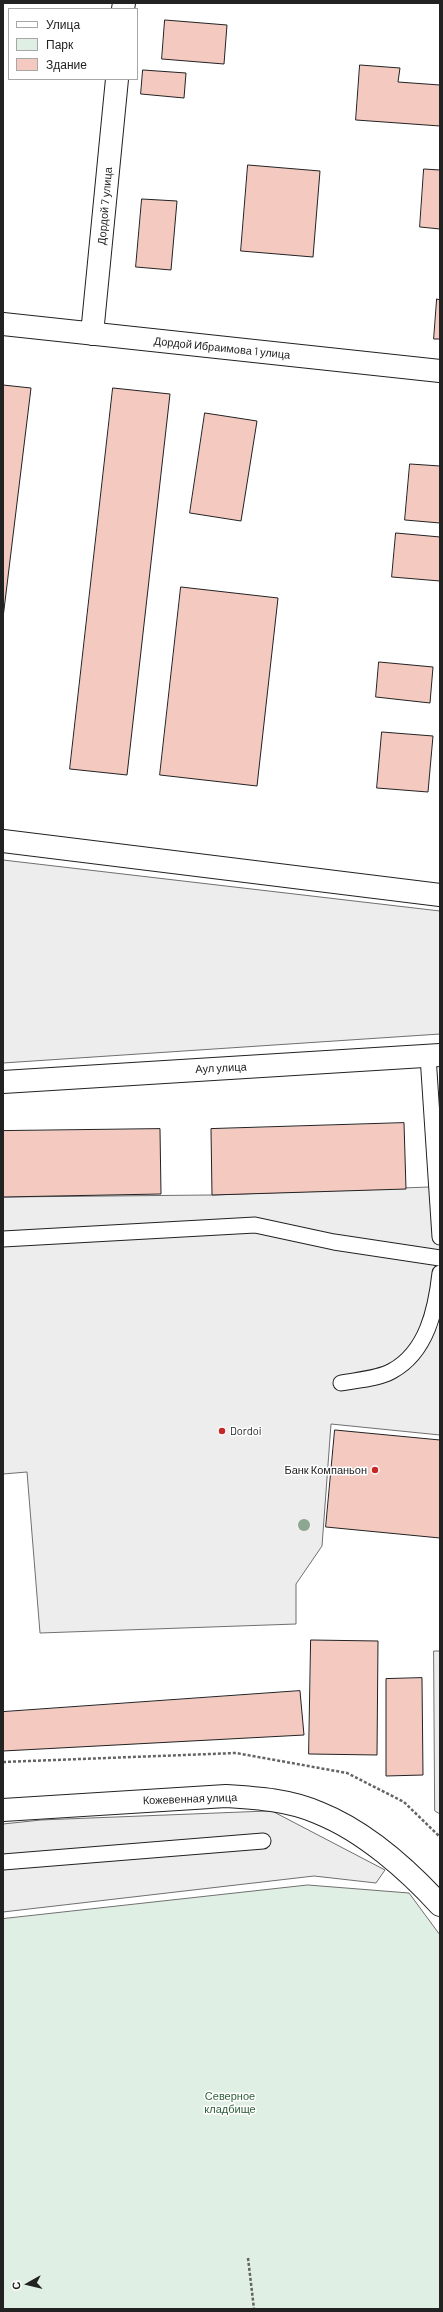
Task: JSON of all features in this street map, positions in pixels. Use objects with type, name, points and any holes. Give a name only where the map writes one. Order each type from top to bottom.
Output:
[{"type":"street","name":"Дордой 7 улица","points":[[92,334],[117,80]]},
{"type":"street","name":"Дордой Ибраимова 1 улица","points":[[3,324],[440,371]]},
{"type":"street","points":[[3,842],[440,895]]},
{"type":"street","name":"Аул улица","points":[[3,1082],[434,1056]]},
{"type":"street","name":"Кожевенная улица","points":[[3,1810],[226,1796],[258,1798],[292,1804],[319,1813],[378,1848],[418,1881],[440,1905]]},
{"type":"lane","points":[[434,1056],[440,1237]]},
{"type":"lane","points":[[3,1239],[255,1225],[334,1242],[440,1258]]},
{"type":"lane","points":[[340,1383],[391,1372],[408,1359],[427,1331],[434,1312],[440,1273]]},
{"type":"lane","points":[[3,1862],[263,1841]]},
{"type":"path","points":[[248,2258],[254,2309]]},
{"type":"green space","name":"Северное кладбище","points":[[308,1885],[409,1893],[440,1935],[440,2309],[3,2309],[3,1919]]},
{"type":"shaded area","points":[[3,860],[440,911],[440,1034],[3,1063]]},
{"type":"shaded area","points":[[440,1187],[440,1435],[331,1424],[322,1546],[296,1584],[296,1624],[40,1633],[27,1472],[3,1474],[3,1197],[212,1195]]},
{"type":"shaded area","points":[[434,1651],[440,1651],[440,1814],[435,1811]]},
{"type":"shaded area","points":[[272,1811],[385,1870],[376,1883],[314,1876],[3,1912],[3,1824],[41,1820]]},
{"type":"building","points":[[165,20],[227,25],[224,64],[162,59]]},
{"type":"building","points":[[360,65],[400,68],[398,82],[440,85],[440,126],[356,120]]},
{"type":"building","points":[[143,70],[186,73],[184,98],[141,94]]},
{"type":"building","points":[[248,165],[320,171],[313,257],[241,251]]},
{"type":"building","points":[[424,169],[440,170],[440,229],[420,227]]},
{"type":"building","points":[[142,199],[177,201],[171,270],[136,267]]},
{"type":"building","points":[[437,299],[440,300],[440,339],[434,339]]},
{"type":"building","points":[[3,385],[31,388],[3,618]]},
{"type":"building","points":[[113,388],[170,394],[127,775],[70,769]]},
{"type":"building","points":[[205,413],[257,421],[241,521],[190,513]]},
{"type":"building","points":[[410,464],[440,466],[440,523],[405,520]]},
{"type":"building","points":[[396,533],[440,537],[440,581],[392,577]]},
{"type":"building","points":[[181,587],[278,598],[257,786],[160,775]]},
{"type":"building","points":[[379,662],[433,667],[430,703],[376,697]]},
{"type":"building","points":[[382,732],[433,736],[428,792],[377,788]]},
{"type":"building","points":[[404,1123],[406,1189],[212,1195],[211,1129]]},
{"type":"building","points":[[160,1129],[161,1194],[3,1197],[3,1131]]},
{"type":"building","points":[[335,1430],[440,1440],[440,1538],[326,1527]]},
{"type":"building","points":[[311,1640],[378,1641],[377,1755],[309,1754]]},
{"type":"building","points":[[422,1678],[423,1775],[386,1776],[386,1679]]},
{"type":"building","points":[[300,1691],[304,1735],[3,1751],[3,1712]]},
{"type":"place","name":"Dordoi","points":[[222,1431]]},
{"type":"place","name":"Банк Компаньон","points":[[375,1470]]}]
